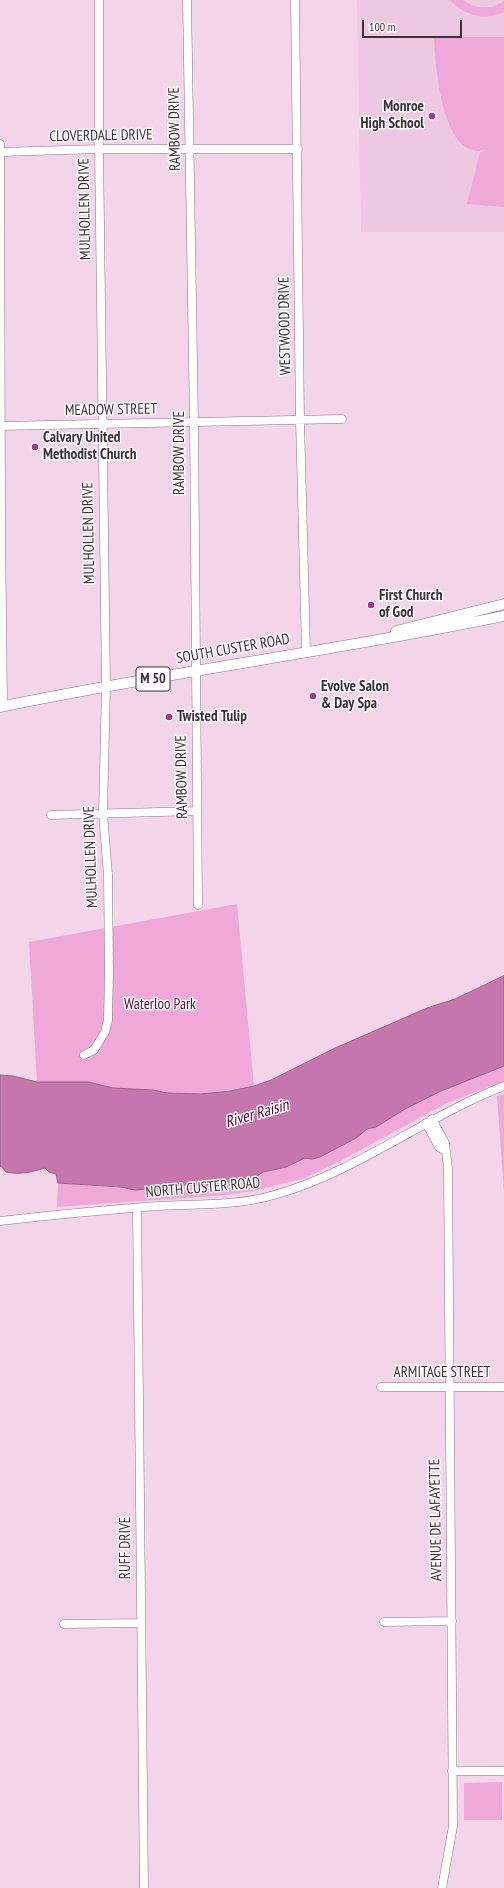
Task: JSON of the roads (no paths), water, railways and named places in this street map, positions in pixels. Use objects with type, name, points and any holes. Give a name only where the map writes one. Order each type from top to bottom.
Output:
[{"type":"main road","name":"SOUTH CUSTER ROAD","points":[[306,651],[504,604]]},
{"type":"main road","name":"SOUTH CUSTER ROAD","points":[[2,706],[306,651],[410,635],[504,616]]},
{"type":"street","name":"MULHOLLEN DRIVE","points":[[84,1055],[94,1050],[102,1039],[108,1020],[108,875],[103,812],[106,687],[99,148],[99,0]]},
{"type":"street","name":"RAMBOW DRIVE","points":[[187,0],[194,422],[196,811],[198,905]]},
{"type":"street","name":"WESTWOOD DRIVE","points":[[295,0],[298,150],[300,420],[306,651]]},
{"type":"street","points":[[0,144],[2,706]]},
{"type":"street","name":"CLOVERDALE DRIVE","points":[[0,152],[99,148],[298,150]]},
{"type":"street","name":"MEADOW STREET","points":[[0,426],[342,419]]},
{"type":"street","points":[[51,815],[103,812],[196,811]]},
{"type":"street","name":"NORTH CUSTER ROAD","points":[[0,1221],[137,1208],[247,1200],[272,1196],[314,1181],[470,1100],[504,1086]]},
{"type":"street","name":"AVENUE DE LAFAYETTE","points":[[429,1121],[445,1143],[448,1168],[452,1622],[452,1832],[442,1888]]},
{"type":"street","name":"RUFF DRIVE","points":[[137,1208],[144,1888]]},
{"type":"street","name":"ARMITAGE STREET","points":[[381,1387],[504,1387]]},
{"type":"street","points":[[384,1622],[452,1622]]},
{"type":"street","points":[[64,1624],[141,1623]]},
{"type":"street","points":[[452,1771],[504,1771]]},
{"type":"water","name":"River Raisin","points":[[504,976],[504,1066],[441,1091],[405,1109],[376,1127],[367,1129],[356,1138],[320,1157],[312,1159],[305,1158],[286,1167],[263,1172],[255,1177],[212,1185],[165,1185],[157,1188],[135,1190],[120,1187],[58,1183],[56,1174],[49,1172],[45,1168],[30,1172],[16,1173],[6,1172],[2,1167],[0,1167],[0,1075],[13,1076],[37,1082],[88,1082],[113,1088],[153,1090],[167,1093],[201,1094],[230,1091],[254,1086],[271,1080],[333,1049],[427,1008],[455,999]]},
{"type":"place","name":"Monroe High School","points":[[432,116]]},
{"type":"place","name":"Calvary United Methodist Church","points":[[35,447]]},
{"type":"place","name":"First Church of God","points":[[371,605]]},
{"type":"place","name":"Evolve Salon & Day Spa","points":[[313,696]]},
{"type":"place","name":"Twisted Tulip","points":[[169,717]]},
{"type":"park label","name":"Waterloo Park","points":[[160,1005]]}]
